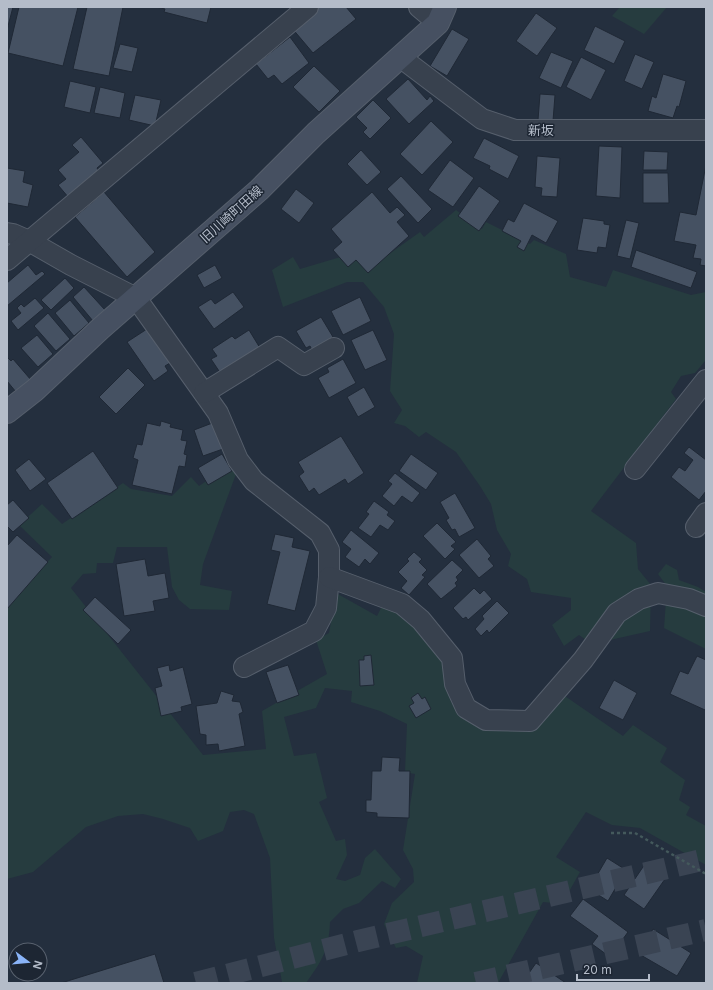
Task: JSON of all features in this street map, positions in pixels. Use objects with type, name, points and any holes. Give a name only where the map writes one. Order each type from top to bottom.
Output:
[{"type":"main road","name":"旧川崎町田線","points":[[7,412],[35,390],[100,329],[259,190],[316,132],[400,57],[442,15]]},
{"type":"street","points":[[7,260],[308,7]]},
{"type":"street","points":[[419,7],[442,15]]},
{"type":"street","name":"新坂","points":[[400,57],[482,119],[515,130],[706,130]]},
{"type":"street","points":[[7,233],[29,241],[136,298],[218,413],[238,460],[254,481],[320,533],[329,550],[329,576],[326,608],[314,632],[244,667]]},
{"type":"street","points":[[204,393],[278,347],[304,365],[334,348]]},
{"type":"street","points":[[635,469],[706,380]]},
{"type":"street","points":[[329,576],[402,604],[421,620],[452,658],[455,684],[466,708],[486,720],[530,721],[583,660],[617,613],[639,599],[658,593],[689,599],[706,606]]},
{"type":"path","points":[[611,833],[635,833],[706,874]]},
{"type":"green space","points":[[620,7],[667,7],[644,34],[612,16]]},
{"type":"green space","points":[[456,210],[482,229],[486,222],[530,244],[534,240],[566,254],[570,277],[606,287],[613,270],[691,295],[706,292],[706,360],[695,373],[681,376],[671,392],[676,399],[591,511],[636,543],[638,569],[651,585],[650,631],[592,644],[579,635],[564,646],[552,625],[571,610],[571,598],[531,592],[527,579],[508,566],[511,554],[497,530],[491,504],[456,452],[426,432],[419,437],[405,426],[394,423],[402,410],[390,391],[394,334],[384,307],[363,282],[347,282],[283,307],[272,270],[293,257],[300,269],[344,256],[361,259],[368,269],[420,232],[424,237]]},
{"type":"green space","points":[[229,466],[236,474],[203,564],[200,585],[232,591],[229,610],[190,609],[179,600],[172,587],[167,547],[117,547],[113,563],[97,563],[96,573],[83,574],[71,588],[203,755],[266,749],[262,711],[327,674],[316,640],[329,633],[336,593],[377,616],[383,604],[416,622],[437,649],[446,672],[451,702],[463,715],[524,711],[550,699],[559,692],[623,736],[633,725],[667,748],[660,762],[685,780],[679,800],[690,807],[686,815],[706,826],[706,865],[640,828],[612,825],[586,812],[556,857],[580,872],[562,904],[543,902],[498,983],[417,983],[423,956],[406,946],[396,948],[384,924],[392,903],[414,882],[413,869],[403,850],[415,774],[405,772],[407,724],[380,711],[351,702],[352,691],[325,688],[316,708],[284,717],[294,756],[316,753],[327,798],[319,802],[336,841],[345,839],[347,855],[336,879],[345,881],[360,875],[365,858],[375,849],[401,879],[395,888],[382,881],[359,903],[343,909],[330,922],[328,940],[324,955],[306,983],[282,982],[274,938],[270,858],[254,814],[244,810],[230,812],[223,831],[198,841],[190,828],[163,819],[143,814],[118,816],[86,827],[33,872],[7,879],[7,604],[52,557],[19,525],[42,504],[62,524],[123,483],[131,489],[172,496],[191,477],[199,486]]},
{"type":"green space","points":[[666,564],[677,570],[679,580],[698,587],[706,592],[706,649],[664,628],[667,586],[658,574]]},
{"type":"building","points":[[7,7],[13,7],[7,30]]},
{"type":"building","points":[[19,7],[78,7],[63,66],[8,53]]},
{"type":"building","points":[[87,7],[123,7],[109,76],[73,69]]},
{"type":"building","points":[[156,7],[211,7],[207,23],[164,12],[165,9]]},
{"type":"building","points":[[316,7],[346,7],[356,19],[313,53],[291,27]]},
{"type":"building","points":[[536,13],[557,28],[537,56],[516,41]]},
{"type":"building","points":[[595,26],[625,41],[614,64],[584,50]]},
{"type":"building","points":[[452,29],[469,39],[447,76],[430,66]]},
{"type":"building","points":[[290,37],[309,63],[282,84],[274,75],[268,79],[256,64]]},
{"type":"building","points":[[120,44],[138,48],[132,72],[113,68]]},
{"type":"building","points":[[551,52],[573,61],[561,88],[539,78]]},
{"type":"building","points":[[635,54],[654,62],[642,89],[624,81]]},
{"type":"building","points":[[581,57],[606,70],[591,100],[566,87]]},
{"type":"building","points":[[314,66],[340,91],[319,112],[293,87]]},
{"type":"building","points":[[663,74],[686,81],[679,107],[677,106],[673,118],[648,111],[652,96],[656,98]]},
{"type":"building","points":[[408,79],[427,100],[430,96],[434,101],[409,124],[386,99]]},
{"type":"building","points":[[70,81],[96,87],[90,113],[64,107]]},
{"type":"building","points":[[100,87],[125,93],[120,118],[94,113]]},
{"type":"building","points":[[540,94],[555,95],[553,121],[538,120]]},
{"type":"building","points":[[135,95],[161,100],[155,126],[129,120]]},
{"type":"building","points":[[373,100],[391,118],[370,139],[363,132],[367,128],[356,117]]},
{"type":"building","points":[[431,121],[453,142],[422,175],[400,154]]},
{"type":"building","points":[[81,137],[103,163],[97,168],[100,173],[69,198],[58,185],[66,179],[58,170],[79,152],[72,145]]},
{"type":"building","points":[[484,138],[519,156],[508,179],[489,169],[490,166],[473,158]]},
{"type":"building","points":[[599,146],[622,147],[620,198],[596,196]]},
{"type":"building","points":[[361,150],[381,172],[367,185],[347,164]]},
{"type":"building","points":[[644,151],[668,152],[667,170],[643,170]]},
{"type":"building","points":[[537,156],[560,158],[557,197],[541,196],[542,188],[535,187]]},
{"type":"building","points":[[450,160],[474,178],[453,207],[428,190]]},
{"type":"building","points":[[706,165],[706,266],[700,265],[701,259],[693,258],[696,245],[674,241],[680,212],[696,215]]},
{"type":"building","points":[[7,168],[25,171],[23,182],[33,185],[28,207],[7,203]]},
{"type":"building","points":[[643,173],[668,173],[669,203],[643,203]]},
{"type":"building","points":[[401,176],[432,209],[418,223],[387,189]]},
{"type":"building","points":[[479,186],[500,201],[479,231],[458,216]]},
{"type":"building","points":[[296,189],[314,203],[299,223],[281,209]]},
{"type":"building","points":[[104,192],[155,252],[127,277],[75,217]]},
{"type":"building","points":[[372,192],[390,213],[397,207],[405,215],[397,222],[409,236],[368,273],[356,260],[348,267],[333,250],[342,242],[331,229]]},
{"type":"building","points":[[524,203],[558,221],[546,243],[532,235],[524,251],[517,247],[521,241],[502,231],[508,219],[514,222]]},
{"type":"building","points":[[583,218],[604,221],[604,224],[610,225],[606,248],[598,247],[597,253],[577,250]]},
{"type":"building","points":[[626,220],[639,223],[630,259],[617,256]]},
{"type":"building","points":[[636,250],[697,272],[691,288],[631,267]]},
{"type":"building","points":[[28,265],[36,275],[42,271],[45,274],[7,306],[7,283]]},
{"type":"building","points":[[215,265],[222,278],[204,288],[197,275]]},
{"type":"building","points":[[65,278],[74,288],[51,310],[41,300]]},
{"type":"building","points":[[84,287],[105,310],[93,321],[73,297]]},
{"type":"building","points":[[233,292],[244,307],[214,329],[198,307],[211,299],[215,304]]},
{"type":"building","points":[[360,297],[371,321],[343,335],[331,311]]},
{"type":"building","points":[[35,298],[44,308],[18,330],[11,321],[21,313],[17,308],[21,304],[24,307]]},
{"type":"building","points":[[70,300],[89,323],[74,336],[55,313]]},
{"type":"building","points":[[48,313],[70,339],[56,351],[34,326]]},
{"type":"building","points":[[321,317],[333,337],[314,354],[310,346],[306,348],[296,331]]},
{"type":"building","points":[[147,329],[170,363],[165,366],[168,371],[154,381],[127,342]]},
{"type":"building","points":[[249,330],[260,348],[221,374],[211,359],[217,356],[212,349],[232,336],[235,339]]},
{"type":"building","points":[[373,330],[387,360],[365,370],[351,340]]},
{"type":"building","points":[[37,335],[53,354],[38,367],[21,348]]},
{"type":"building","points":[[7,357],[11,361],[13,359],[31,380],[16,392],[7,381]]},
{"type":"building","points":[[343,359],[356,383],[329,398],[318,378],[329,372],[327,368]]},
{"type":"building","points":[[128,368],[145,385],[116,414],[99,397]]},
{"type":"building","points":[[364,387],[375,407],[358,417],[347,397]]},
{"type":"building","points":[[161,421],[171,424],[170,427],[183,430],[181,440],[187,441],[184,454],[187,455],[185,467],[179,466],[172,494],[132,485],[138,460],[133,458],[137,444],[142,445],[147,423],[160,426]]},
{"type":"building","points":[[215,422],[223,449],[203,456],[194,430]]},
{"type":"building","points":[[341,436],[364,473],[348,484],[345,479],[319,495],[314,488],[309,492],[299,476],[304,472],[298,462]]},
{"type":"building","points":[[689,447],[706,460],[706,491],[699,500],[671,477],[679,467],[685,471],[693,460],[684,453]]},
{"type":"building","points":[[93,451],[118,488],[72,519],[47,483]]},
{"type":"building","points":[[222,454],[232,471],[208,485],[198,468]]},
{"type":"building","points":[[411,454],[438,473],[426,490],[399,471]]},
{"type":"building","points":[[29,459],[46,479],[30,491],[15,470]]},
{"type":"building","points":[[395,473],[420,493],[412,503],[402,496],[394,506],[382,496],[392,484],[388,481]]},
{"type":"building","points":[[455,493],[475,528],[459,537],[455,529],[452,530],[446,520],[449,518],[440,502]]},
{"type":"building","points":[[13,500],[29,518],[13,532],[7,526],[7,505]]},
{"type":"building","points":[[374,501],[389,512],[387,515],[395,521],[388,530],[380,525],[371,537],[358,528],[369,514],[366,512]]},
{"type":"building","points":[[437,523],[456,542],[451,546],[455,549],[445,559],[423,536]]},
{"type":"building","points":[[351,530],[379,553],[370,564],[365,559],[359,567],[345,557],[351,549],[342,542]]},
{"type":"building","points":[[275,534],[294,538],[292,547],[310,551],[295,611],[267,604],[280,552],[271,550]]},
{"type":"building","points":[[17,535],[48,562],[7,609],[7,546]]},
{"type":"building","points":[[477,539],[491,556],[488,559],[494,566],[479,578],[459,555]]},
{"type":"building","points":[[414,552],[422,559],[419,562],[427,570],[422,575],[425,577],[409,595],[401,588],[407,581],[398,572],[409,561],[407,559]]},
{"type":"building","points":[[145,559],[148,576],[165,573],[169,598],[153,601],[155,611],[124,616],[116,564]]},
{"type":"building","points":[[452,560],[463,570],[456,577],[458,580],[455,583],[457,586],[441,599],[427,584]]},
{"type":"building","points":[[474,588],[480,594],[484,590],[492,599],[468,620],[466,617],[463,619],[453,608]]},
{"type":"building","points":[[95,597],[131,630],[118,644],[83,610]]},
{"type":"building","points":[[497,601],[509,613],[489,633],[487,630],[481,636],[475,629],[484,619],[482,616]]},
{"type":"building","points":[[371,655],[374,685],[360,686],[359,660],[364,660],[364,656]]},
{"type":"building","points":[[697,656],[706,660],[705,710],[670,694],[680,671],[688,674]]},
{"type":"building","points":[[169,665],[170,671],[183,667],[192,704],[181,707],[182,711],[161,716],[155,688],[162,686],[157,668]]},
{"type":"building","points":[[288,665],[299,695],[277,703],[266,672]]},
{"type":"building","points":[[614,680],[637,693],[623,720],[599,708]]},
{"type":"building","points":[[221,691],[234,695],[232,701],[240,702],[243,712],[239,714],[245,746],[219,751],[218,744],[206,745],[206,735],[200,734],[196,706],[217,703]]},
{"type":"building","points":[[418,693],[422,699],[425,697],[431,709],[416,718],[409,706],[414,703],[411,698]]},
{"type":"building","points":[[382,757],[400,758],[399,771],[410,771],[409,818],[377,817],[377,813],[366,812],[366,800],[371,800],[372,771],[381,771]]},
{"type":"building","points":[[607,858],[626,870],[608,901],[589,889]]},
{"type":"building","points":[[645,864],[665,879],[644,909],[624,895]]},
{"type":"building","points":[[583,899],[628,932],[610,957],[592,944],[598,936],[570,916]]},
{"type":"building","points":[[653,929],[691,953],[677,976],[639,954]]},
{"type":"building","points":[[155,954],[164,983],[61,983]]},
{"type":"building","points":[[536,963],[566,983],[522,983]]},
{"type":"tunnel","points":[[196,983],[358,941],[706,859]]},
{"type":"tunnel","points":[[476,983],[706,930]]}]
